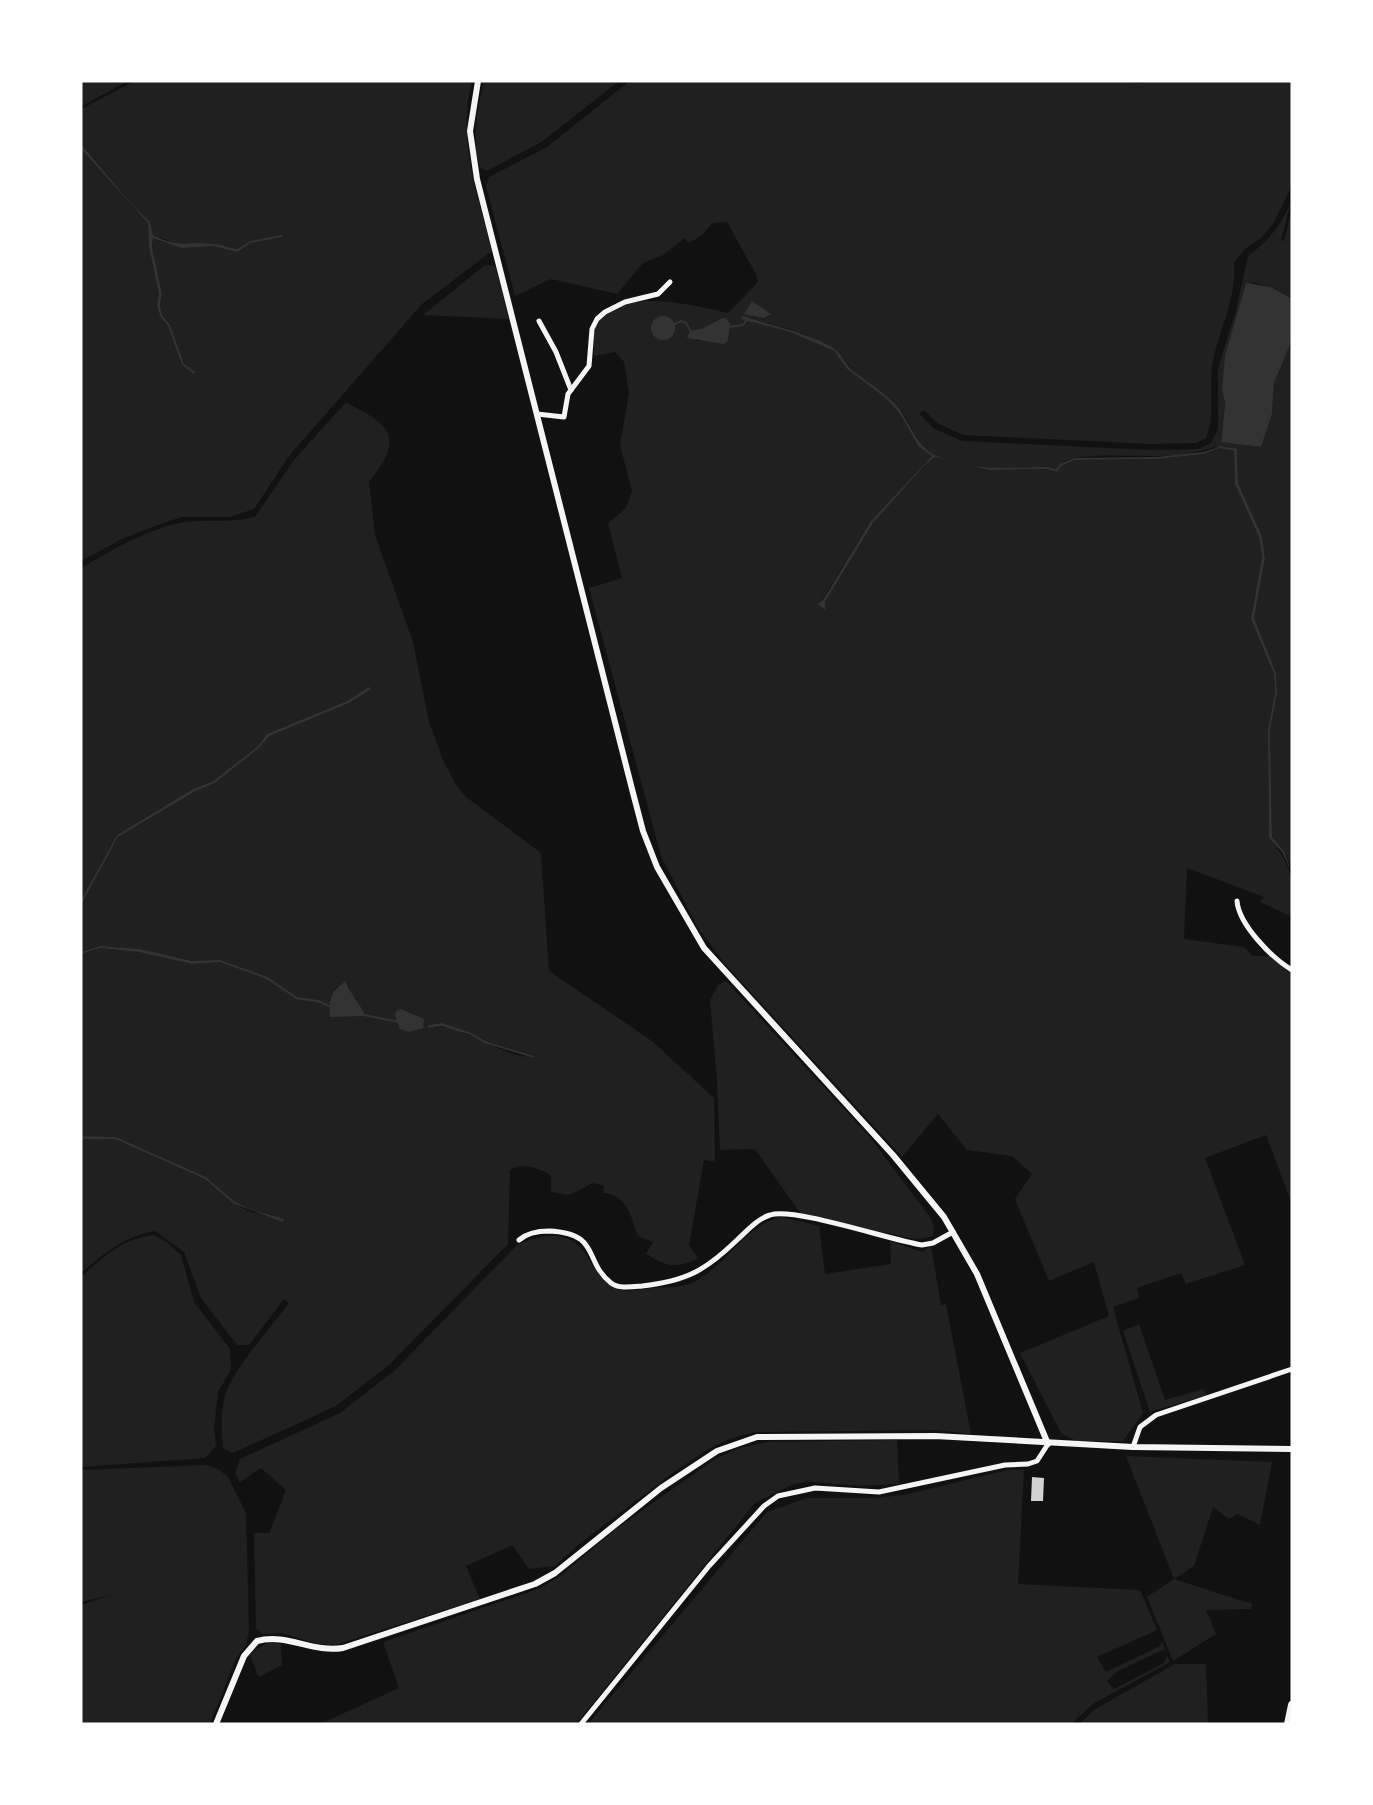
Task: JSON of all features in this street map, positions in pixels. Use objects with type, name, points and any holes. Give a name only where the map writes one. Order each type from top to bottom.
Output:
[{"type":"main road","points":[[1288,1724],[1292,1705]]},
{"type":"street","points":[[478,81],[471,116],[472,152],[646,840],[665,883],[704,948],[893,1155],[953,1232],[977,1274],[1048,1444]]},
{"type":"street","points":[[537,414],[564,417],[566,399],[590,366],[592,329],[600,315],[625,302],[657,294],[670,282]]},
{"type":"street","points":[[539,321],[556,352],[571,390]]},
{"type":"street","points":[[1238,902],[1238,912],[1244,925],[1292,970]]},
{"type":"street","points":[[519,1240],[526,1235],[543,1231],[575,1235],[590,1251],[609,1282],[621,1287],[668,1283],[693,1276],[711,1264],[759,1221],[776,1214],[816,1220],[922,1245],[933,1243],[953,1232]]},
{"type":"street","points":[[1133,1447],[1140,1427],[1156,1415],[1292,1369]]},
{"type":"street","points":[[219,1723],[244,1656],[257,1641],[281,1638],[316,1650],[342,1648],[535,1584],[555,1573],[661,1488],[717,1451],[757,1437],[935,1436],[1048,1444],[1292,1449]]},
{"type":"street","points":[[582,1724],[709,1566],[764,1506],[777,1496],[815,1488],[879,1492],[995,1467],[1028,1464],[1037,1461],[1048,1444]]},
{"type":"shaded area","points":[[81,81],[128,81],[82,106]]},
{"type":"shaded area","points":[[135,81],[472,81],[468,104],[468,146],[475,187],[492,251],[422,304],[289,456],[254,509],[230,517],[182,517],[124,538],[81,561],[81,149],[148,223],[149,247],[159,294],[157,305],[160,316],[168,326],[182,365],[195,372],[184,364],[170,325],[162,315],[160,305],[162,294],[152,247],[153,238],[181,248],[213,246],[237,252],[251,243],[283,237],[250,241],[237,249],[213,244],[181,246],[153,235],[150,222],[129,201],[81,144],[81,109]]},
{"type":"shaded area","points":[[484,81],[619,81],[543,141],[487,171],[480,168],[475,135]]},
{"type":"shaded area","points":[[630,81],[1130,81],[1140,83],[1145,81],[1292,81],[1292,186],[1273,224],[1262,237],[1244,250],[1234,263],[1233,291],[1212,368],[1211,413],[1206,438],[1196,443],[1151,444],[963,435],[937,423],[924,410],[919,413],[933,428],[962,441],[1151,450],[1198,449],[1211,443],[1218,429],[1218,369],[1236,310],[1248,256],[1274,232],[1291,202],[1281,240],[1284,241],[1292,208],[1292,299],[1271,287],[1252,282],[1224,377],[1222,389],[1225,404],[1221,441],[1261,447],[1272,414],[1274,383],[1292,340],[1292,867],[1284,851],[1272,837],[1270,730],[1277,693],[1276,673],[1254,619],[1265,558],[1262,536],[1238,483],[1237,449],[1234,449],[1235,484],[1259,537],[1262,557],[1251,619],[1274,674],[1275,693],[1268,730],[1269,838],[1288,866],[1292,884],[1292,917],[1260,902],[1264,897],[1187,868],[1184,939],[1244,947],[1253,956],[1272,956],[1292,975],[1292,1204],[1266,1135],[1205,1158],[1245,1265],[1186,1284],[1181,1273],[1137,1288],[1139,1298],[1113,1307],[1143,1413],[1123,1441],[1076,1441],[1061,1433],[1020,1353],[1109,1316],[1094,1262],[1049,1281],[1015,1199],[1032,1174],[1012,1156],[967,1150],[938,1114],[902,1157],[725,964],[698,928],[661,856],[589,588],[622,578],[608,523],[626,508],[632,491],[620,445],[629,393],[624,362],[615,352],[594,356],[594,331],[607,312],[622,305],[639,302],[678,303],[728,313],[758,282],[756,274],[727,222],[713,223],[701,236],[689,243],[685,238],[663,255],[643,263],[617,294],[551,279],[515,296],[486,186],[489,177],[547,147]],"holes":[[[742,317],[805,335],[836,350],[854,371],[897,406],[924,447],[947,460],[935,457],[925,465],[873,523],[825,602],[824,610],[817,604],[822,600],[871,521],[932,456],[919,447],[900,414],[888,400],[847,369],[834,351],[790,332]],[[704,328],[724,343],[710,340],[697,341],[690,331]],[[1219,445],[1204,454],[1157,459],[1075,460],[1061,466],[1057,472],[1047,469],[989,470],[969,465],[1005,468],[1048,467],[1056,469],[1064,462],[1075,458],[1111,455],[1165,456],[1201,451]]]},
{"type":"shaded area","points":[[81,144],[129,201],[150,222],[153,235],[170,242],[216,244],[237,249],[250,241],[282,235],[283,237],[251,243],[237,252],[213,246],[181,248],[153,238],[152,247],[162,294],[160,305],[162,315],[170,325],[184,364],[196,372],[194,374],[182,365],[168,326],[160,316],[157,305],[159,294],[149,247],[148,223],[81,149]]},
{"type":"shaded area","points":[[485,265],[495,266],[509,319],[423,315]]},
{"type":"shaded area","points":[[1246,283],[1271,287],[1292,299],[1292,340],[1274,383],[1272,414],[1261,447],[1221,442],[1225,404],[1222,389],[1225,356]]},
{"type":"shaded area","points":[[752,301],[771,314],[764,318],[744,314]]},
{"type":"shaded area","points":[[663,316],[671,320],[675,328],[671,336],[663,340],[655,336],[651,328],[655,320]]},
{"type":"shaded area","points":[[742,316],[805,335],[829,345],[841,355],[853,371],[896,405],[928,451],[947,460],[935,457],[925,465],[873,523],[825,602],[825,610],[817,604],[823,600],[871,521],[932,456],[919,447],[900,414],[888,400],[847,369],[834,351],[790,332],[741,319]]},
{"type":"shaded area","points":[[726,318],[730,324],[728,340],[724,344],[687,338],[690,331],[704,328]]},
{"type":"shaded area","points":[[346,402],[375,419],[388,433],[390,440],[386,455],[369,482],[375,535],[413,642],[429,722],[443,760],[456,785],[466,797],[541,853],[549,971],[652,1041],[714,1098],[715,1162],[704,1160],[689,1245],[698,1258],[677,1265],[660,1262],[646,1254],[653,1242],[638,1236],[623,1202],[618,1197],[603,1193],[604,1186],[593,1183],[570,1195],[551,1192],[551,1177],[548,1173],[528,1166],[514,1168],[510,1171],[508,1244],[390,1364],[336,1406],[233,1453],[223,1448],[222,1435],[223,1409],[229,1385],[244,1361],[289,1303],[284,1299],[249,1345],[237,1345],[201,1298],[184,1252],[155,1231],[124,1241],[81,1273],[81,1139],[115,1139],[205,1179],[234,1204],[251,1212],[284,1220],[235,1202],[206,1177],[116,1137],[81,1136],[81,954],[100,948],[139,952],[192,964],[220,962],[266,979],[296,999],[319,1000],[297,997],[268,977],[220,960],[193,961],[140,949],[100,946],[81,952],[81,905],[118,837],[194,792],[215,783],[259,748],[268,736],[349,703],[370,687],[347,701],[267,734],[257,747],[213,781],[193,789],[117,835],[81,900],[81,568],[159,528],[186,522],[255,517],[294,460]],"holes":[[[347,981],[351,994],[358,1000],[329,1001],[336,988]],[[442,1023],[472,1033],[485,1041],[534,1056],[511,1053],[457,1030],[429,1025]]]},
{"type":"shaded area","points":[[1223,446],[1204,454],[1157,459],[1075,460],[1061,466],[1057,472],[1047,469],[989,470],[969,465],[1056,469],[1060,464],[1074,458],[1157,457],[1203,452]]},
{"type":"shaded area","points":[[1234,448],[1237,449],[1238,483],[1262,536],[1265,558],[1254,618],[1276,673],[1277,693],[1270,730],[1272,837],[1284,851],[1292,872],[1282,852],[1269,838],[1268,730],[1275,693],[1274,674],[1251,619],[1262,557],[1259,537],[1235,484]]},
{"type":"shaded area","points":[[369,687],[371,689],[349,703],[269,736],[259,748],[215,783],[194,792],[118,837],[81,905],[81,900],[117,835],[193,789],[213,781],[257,747],[267,734],[347,701]]},
{"type":"shaded area","points":[[100,946],[140,949],[192,961],[220,960],[268,977],[297,997],[319,1000],[321,1003],[296,999],[266,979],[220,962],[192,964],[139,952],[100,948],[81,954],[81,952]]},
{"type":"shaded area","points":[[346,981],[365,1016],[330,1017],[332,996],[337,988]]},
{"type":"shaded area","points":[[726,981],[868,1135],[928,1214],[934,1225],[933,1236],[921,1239],[910,1238],[801,1214],[755,1149],[720,1150],[710,1000],[718,985]]},
{"type":"shaded area","points":[[401,1009],[424,1019],[423,1028],[409,1032],[400,1029],[395,1016],[396,1011]]},
{"type":"shaded area","points":[[442,1023],[472,1033],[485,1041],[534,1056],[534,1058],[484,1043],[471,1035],[442,1026],[428,1028],[428,1025]]},
{"type":"shaded area","points":[[81,1136],[116,1137],[206,1177],[235,1202],[252,1210],[284,1219],[283,1222],[234,1204],[205,1179],[115,1139],[81,1139]]},
{"type":"shaded area","points":[[782,1217],[819,1226],[825,1274],[891,1264],[890,1241],[922,1252],[931,1246],[941,1305],[946,1304],[971,1434],[936,1430],[754,1432],[708,1449],[578,1545],[555,1566],[529,1569],[512,1545],[466,1566],[480,1599],[335,1645],[317,1644],[282,1633],[263,1634],[256,1628],[254,1533],[269,1533],[286,1490],[261,1468],[240,1482],[235,1474],[240,1459],[340,1413],[395,1370],[517,1245],[543,1237],[561,1237],[575,1243],[584,1252],[609,1285],[629,1291],[674,1287],[689,1284],[706,1275],[746,1236],[769,1221]]},
{"type":"shaded area","points":[[154,1235],[168,1243],[181,1255],[194,1302],[230,1349],[231,1370],[218,1392],[214,1429],[216,1446],[205,1458],[81,1467],[81,1277],[123,1245],[132,1240]]},
{"type":"shaded area","points":[[1139,1324],[1165,1400],[1203,1389],[1207,1395],[1150,1412],[1123,1331]]},
{"type":"shaded area","points":[[897,1440],[899,1484],[860,1486],[810,1482],[793,1484],[755,1503],[576,1724],[320,1724],[399,1688],[383,1642],[538,1589],[559,1577],[616,1529],[715,1459],[740,1448],[768,1442]]},
{"type":"shaded area","points":[[1126,1456],[1272,1462],[1260,1525],[1238,1514],[1229,1519],[1213,1507],[1194,1566],[1174,1579]]},
{"type":"shaded area","points":[[206,1465],[218,1469],[228,1477],[246,1513],[249,1631],[246,1645],[236,1659],[210,1724],[81,1724],[81,1605],[111,1595],[81,1602],[81,1470]]},
{"type":"shaded area","points":[[1024,1469],[1018,1584],[1140,1590],[1157,1630],[1097,1657],[1106,1672],[1160,1646],[1162,1642],[1165,1649],[1118,1671],[1107,1681],[1114,1689],[1164,1663],[1167,1656],[1170,1662],[1093,1704],[1071,1724],[588,1724],[767,1512],[807,1498],[875,1498],[903,1495],[1008,1470]]},
{"type":"shaded area","points":[[1174,1579],[1252,1604],[1251,1609],[1206,1610],[1216,1634],[1173,1661],[1147,1597]]},
{"type":"shaded area","points":[[270,1642],[281,1644],[282,1665],[259,1677],[250,1656],[253,1651]]},
{"type":"shaded area","points":[[1175,1664],[1206,1664],[1208,1724],[1079,1724],[1097,1708]]},
{"type":"building","points":[[1032,1477],[1044,1478],[1043,1501],[1031,1501]]},
{"type":"waterway","points":[[729,327],[743,325],[747,319]]},
{"type":"waterway","points":[[673,325],[681,321],[686,323],[691,332]]},
{"type":"waterway","points":[[1219,447],[1236,450]]},
{"type":"waterway","points":[[318,1001],[329,1006]]},
{"type":"waterway","points":[[364,1015],[399,1022]]}]
